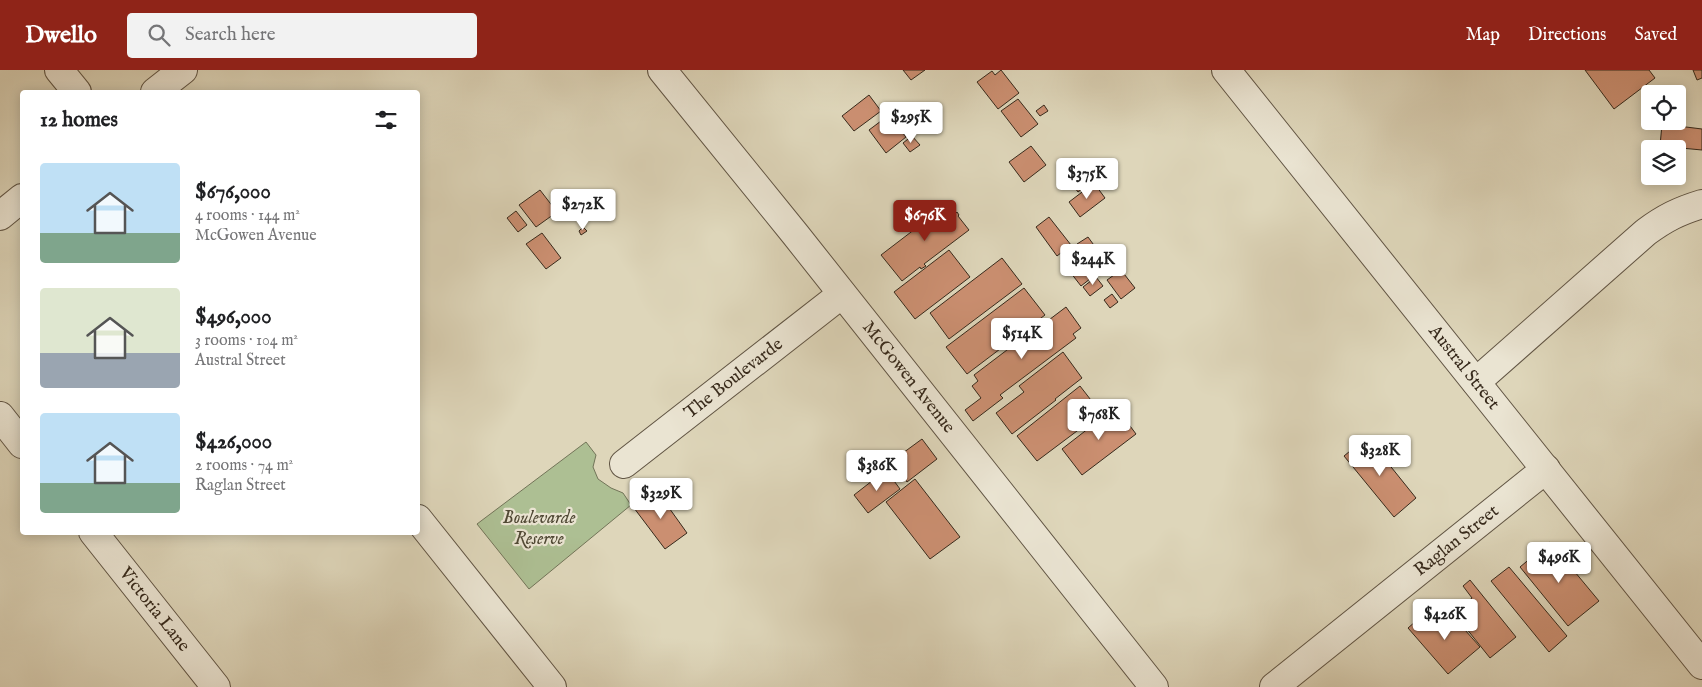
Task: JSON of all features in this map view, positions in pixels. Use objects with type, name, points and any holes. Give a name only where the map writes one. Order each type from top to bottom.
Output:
[{"type":"street","points":[[59,70],[75,90]]},
{"type":"street","points":[[158,90],[183,70]]},
{"type":"street","name":"McGowen Avenue","points":[[662,70],[1154,687]]},
{"type":"street","name":"Austral Street","points":[[1226,70],[1702,665]]},
{"type":"street","points":[[0,216],[20,200]]},
{"type":"street","points":[[1476,382],[1646,232],[1664,218],[1681,210],[1702,204]]},
{"type":"street","name":"The Boulevarde","points":[[624,464],[842,294]]},
{"type":"street","points":[[0,416],[20,441]]},
{"type":"street","name":"Raglan Street","points":[[1274,687],[1546,469]]},
{"type":"street","points":[[420,522],[552,687]]},
{"type":"street","name":"Victoria Lane","points":[[95,535],[216,687]]},
{"type":"green space","name":"Boulevarde Reserve","points":[[586,442],[596,455],[593,467],[598,479],[611,488],[623,493],[631,505],[529,589],[477,524]]},
{"type":"building","points":[[903,70],[925,70],[911,80]]},
{"type":"building","points":[[1001,70],[1019,93],[998,109],[977,82],[992,71],[995,75]]},
{"type":"building","points":[[1585,70],[1649,70],[1655,78],[1646,85],[1641,85],[1641,89],[1614,109]]},
{"type":"building","points":[[1693,70],[1702,70],[1702,78],[1697,80]]},
{"type":"building","points":[[869,95],[881,111],[854,131],[842,116]]},
{"type":"building","points":[[1018,99],[1038,124],[1021,137],[1001,111]]},
{"type":"building","points":[[1044,105],[1048,111],[1040,116],[1036,111]]},
{"type":"building","points":[[889,115],[906,137],[886,153],[869,130]]},
{"type":"building","points":[[1686,127],[1702,129],[1702,150],[1686,148],[1686,140],[1661,140],[1661,130],[1686,130]]},
{"type":"building","points":[[912,136],[920,145],[910,152],[903,143]]},
{"type":"building","points":[[1031,146],[1046,165],[1024,182],[1009,162]]},
{"type":"building","points":[[1085,174],[1091,182],[1078,192],[1072,184]]},
{"type":"building","points":[[1094,183],[1105,198],[1080,217],[1069,202]]},
{"type":"building","points":[[540,190],[557,212],[536,227],[519,205]]},
{"type":"building","points":[[949,203],[969,230],[924,264],[926,266],[921,269],[920,267],[902,281],[881,255]]},
{"type":"building","points":[[516,211],[527,225],[518,232],[507,218]]},
{"type":"building","points":[[1049,217],[1071,245],[1057,256],[1036,227]]},
{"type":"building","points":[[583,227],[587,231],[581,235],[579,231]]},
{"type":"building","points":[[542,233],[561,258],[546,269],[526,244]]},
{"type":"building","points":[[1088,237],[1096,248],[1086,256],[1077,244]]},
{"type":"building","points":[[949,250],[970,277],[915,319],[894,292]]},
{"type":"building","points":[[1002,258],[1022,284],[949,339],[930,313]]},
{"type":"building","points":[[1081,258],[1095,275],[1081,286],[1067,268]]},
{"type":"building","points":[[1121,270],[1135,288],[1121,299],[1107,280]]},
{"type":"building","points":[[1096,277],[1103,286],[1090,296],[1083,287]]},
{"type":"building","points":[[1024,288],[1045,315],[967,374],[946,347]]},
{"type":"building","points":[[1112,294],[1118,302],[1110,308],[1104,300]]},
{"type":"building","points":[[1066,307],[1081,328],[1073,334],[1076,338],[1000,395],[1003,398],[973,421],[965,410],[981,398],[972,386],[978,381],[974,375]]},
{"type":"building","points":[[1063,352],[1082,378],[1012,434],[996,413],[1024,392],[1019,386]]},
{"type":"building","points":[[1080,386],[1101,413],[1037,461],[1017,436]]},
{"type":"building","points":[[1116,407],[1136,434],[1082,475],[1062,449]]},
{"type":"building","points":[[1367,437],[1416,498],[1394,517],[1344,456]]},
{"type":"building","points":[[922,439],[937,459],[907,482],[892,461]]},
{"type":"building","points":[[886,470],[900,489],[868,513],[854,495]]},
{"type":"building","points":[[915,479],[960,537],[930,559],[886,502]]},
{"type":"building","points":[[657,491],[687,533],[665,549],[634,508]]},
{"type":"building","points":[[1550,542],[1599,601],[1568,626],[1520,567]]},
{"type":"building","points":[[1509,567],[1567,636],[1549,652],[1491,581]]},
{"type":"building","points":[[1470,580],[1516,637],[1490,658],[1454,613],[1472,598],[1463,586]]},
{"type":"building","points":[[1450,613],[1480,647],[1448,674],[1408,628],[1423,615],[1433,627]]}]
